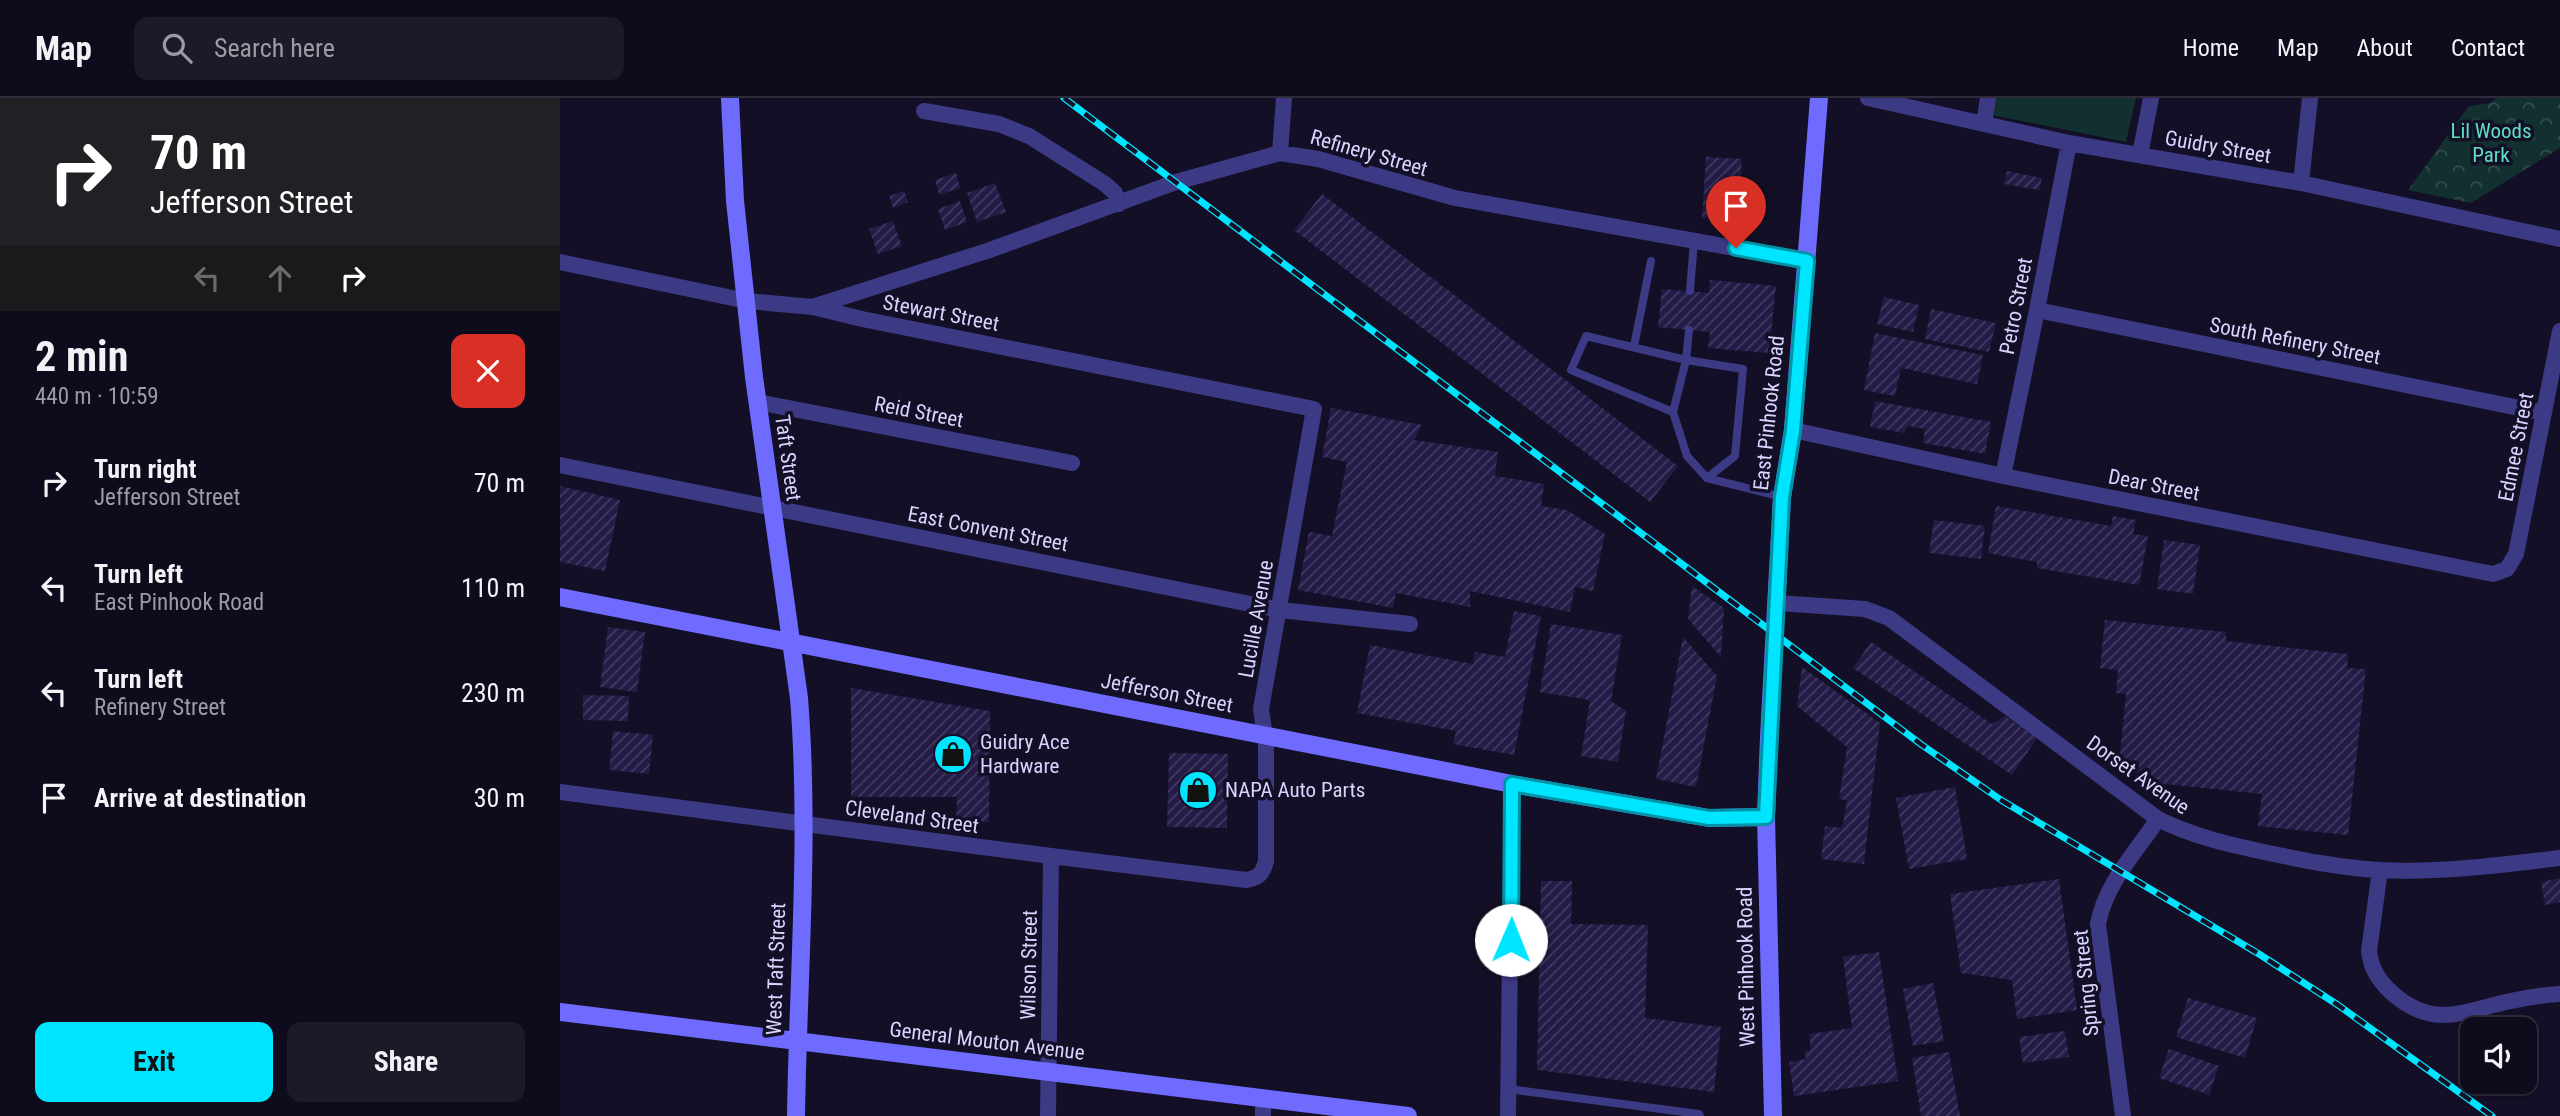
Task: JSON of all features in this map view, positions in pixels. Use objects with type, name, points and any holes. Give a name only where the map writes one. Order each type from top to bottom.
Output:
[{"type":"street","name":"Taft Street","points":[[730,98],[735,201],[757,402],[802,730],[803,824]]},
{"type":"street","points":[[1280,153],[1284,98]]},
{"type":"street","name":"East Pinhook Road","points":[[1766,817],[1782,497],[1793,430],[1819,98]]},
{"type":"street","name":"Guidry Street","points":[[1868,98],[1905,102],[1984,124],[2069,143],[2301,183],[2560,239]]},
{"type":"street","points":[[1984,124],[1988,98]]},
{"type":"street","points":[[2140,155],[2151,98]]},
{"type":"street","points":[[2301,183],[2310,98]]},
{"type":"street","points":[[924,111],[999,124],[1029,136],[1105,184],[1115,193],[1119,204]]},
{"type":"street","name":"Petro Street","points":[[2003,476],[2069,143]]},
{"type":"street","name":"Refinery Street","points":[[813,307],[987,251],[1176,182],[1280,153],[1318,159],[1455,198],[1807,261]]},
{"type":"street","name":"Stewart Street","points":[[560,262],[747,301],[813,307],[1314,409]]},
{"type":"street","name":"South Refinery Street","points":[[2038,310],[2544,413]]},
{"type":"street","name":"Edmee Street","points":[[2507,569],[2516,554],[2560,331]]},
{"type":"street","name":"Reid Street","points":[[757,402],[1072,463]]},
{"type":"street","name":"Lucille Avenue","points":[[1258,877],[1264,870],[1266,861],[1266,736],[1261,709],[1314,409]]},
{"type":"street","name":"Dear Street","points":[[1793,430],[2003,476],[2493,574],[2507,569]]},
{"type":"street","name":"East Convent Street","points":[[560,465],[1280,610],[1410,624]]},
{"type":"street","name":"Jefferson Street","points":[[560,597],[1512,784],[1709,818],[1766,817]]},
{"type":"street","name":"Dorset Avenue","points":[[1777,603],[1866,609],[1889,618],[2158,819],[2184,832],[2213,841],[2309,861],[2380,870],[2455,869],[2560,858]]},
{"type":"street","points":[[1507,1116],[1512,784]]},
{"type":"street","name":"Cleveland Street","points":[[560,792],[1246,880],[1258,877]]},
{"type":"street","name":"West Pinhook Road","points":[[1766,817],[1773,1116]]},
{"type":"street","name":"Spring Street","points":[[2123,1116],[2098,924],[2108,891],[2158,819]]},
{"type":"street","name":"West Taft Street","points":[[796,1116],[803,824]]},
{"type":"street","name":"Wilson Street","points":[[1048,1116],[1051,856]]},
{"type":"street","points":[[2380,870],[2370,961],[2373,971],[2383,985],[2402,1001],[2434,1014],[2455,1015],[2504,1002],[2560,994]]},
{"type":"street","name":"General Mouton Avenue","points":[[560,1012],[1048,1071],[1263,1107],[1408,1116]]},
{"type":"lane","points":[[1690,291],[1694,241]]},
{"type":"lane","points":[[1634,346],[1651,261]]},
{"type":"lane","points":[[1689,330],[1686,360],[1673,412],[1687,456],[1707,478],[1782,497]]},
{"type":"lane","points":[[1673,412],[1571,370],[1586,336],[1686,360],[1743,369],[1735,456],[1707,478]]},
{"type":"lane","points":[[1508,1089],[1700,1116]]},
{"type":"green space","points":[[1994,98],[2136,98],[2126,142],[1992,115]]},
{"type":"green space","name":"Lil Woods Park","points":[[2496,98],[2560,98],[2560,148],[2471,203],[2408,190],[2469,106],[2491,103]]},
{"type":"building","points":[[1706,157],[1742,159],[1738,221],[1702,218]]},
{"type":"building","points":[[2007,171],[2042,178],[2039,190],[2004,184]]},
{"type":"building","points":[[956,173],[960,188],[939,195],[935,180]]},
{"type":"building","points":[[995,183],[1006,212],[977,222],[967,193]]},
{"type":"building","points":[[904,191],[908,202],[893,208],[889,196]]},
{"type":"building","points":[[1322,194],[1678,466],[1650,502],[1294,230]]},
{"type":"building","points":[[960,201],[967,222],[945,230],[938,209]]},
{"type":"building","points":[[893,221],[902,246],[878,254],[869,229]]},
{"type":"building","points":[[1710,280],[1776,286],[1769,353],[1708,348],[1710,332],[1658,327],[1662,289],[1709,293]]},
{"type":"building","points":[[1884,297],[1919,305],[1913,332],[1877,324]]},
{"type":"building","points":[[1931,309],[1996,323],[1989,352],[1925,339]]},
{"type":"building","points":[[1875,333],[1983,355],[1977,384],[1901,368],[1895,396],[1864,390]]},
{"type":"building","points":[[1875,401],[1991,422],[1985,454],[1923,443],[1925,429],[1908,426],[1904,433],[1870,427]]},
{"type":"building","points":[[1331,408],[1422,425],[1414,440],[1498,452],[1495,476],[1544,484],[1541,506],[1567,510],[1605,534],[1593,591],[1575,587],[1570,612],[1470,591],[1470,607],[1396,593],[1393,608],[1298,590],[1309,532],[1332,536],[1347,462],[1322,457]]},
{"type":"building","points":[[560,486],[620,500],[605,571],[560,562]]},
{"type":"building","points":[[1996,506],[2111,526],[2113,516],[2136,520],[2133,534],[2148,536],[2139,585],[2037,568],[2037,562],[1988,553]]},
{"type":"building","points":[[1934,520],[1985,526],[1981,559],[1929,553]]},
{"type":"building","points":[[2164,540],[2200,545],[2193,594],[2157,589]]},
{"type":"building","points":[[1692,586],[1724,608],[1721,657],[1688,619]]},
{"type":"building","points":[[1514,611],[1541,616],[1514,755],[1453,744],[1456,731],[1357,713],[1370,645],[1473,664],[1475,652],[1505,657]]},
{"type":"building","points":[[2105,620],[2226,632],[2226,641],[2348,654],[2347,668],[2366,669],[2348,835],[2258,826],[2262,794],[2137,781],[2137,773],[2131,773],[2132,766],[2119,764],[2126,694],[2116,693],[2118,670],[2100,668]]},
{"type":"building","points":[[1551,624],[1622,635],[1611,701],[1626,711],[1618,762],[1581,756],[1590,700],[1540,692]]},
{"type":"building","points":[[608,627],[645,632],[637,692],[600,687]]},
{"type":"building","points":[[1683,637],[1717,676],[1696,787],[1656,779]]},
{"type":"building","points":[[1871,642],[1992,724],[2005,716],[2037,738],[2012,775],[1853,668]]},
{"type":"building","points":[[1802,667],[1880,723],[1864,864],[1821,859],[1825,826],[1841,828],[1843,824],[1847,800],[1839,799],[1847,747],[1797,706]]},
{"type":"building","points":[[851,688],[990,711],[989,822],[956,822],[957,797],[851,797]]},
{"type":"building","points":[[583,695],[629,696],[628,721],[583,720]]},
{"type":"building","points":[[613,731],[653,735],[649,774],[609,770]]},
{"type":"building","name":"NAPA Auto Parts","points":[[1169,753],[1228,754],[1227,828],[1167,827]]},
{"type":"building","points":[[1955,787],[1967,859],[1909,869],[1896,798]]},
{"type":"building","points":[[2560,878],[2560,902],[2545,905],[2541,882]]},
{"type":"building","points":[[2059,879],[2077,1010],[2017,1019],[2012,980],[1961,973],[1950,894]]},
{"type":"building","points":[[1541,881],[1572,881],[1571,924],[1648,925],[1645,1018],[1721,1027],[1714,1092],[1537,1070]]},
{"type":"building","points":[[1879,952],[1898,1081],[1794,1096],[1789,1062],[1806,1059],[1805,1051],[1811,1050],[1809,1034],[1852,1028],[1843,957]]},
{"type":"building","points":[[1933,983],[1944,1041],[1913,1046],[1903,989]]},
{"type":"building","points":[[2188,998],[2257,1018],[2245,1058],[2176,1037]]},
{"type":"building","points":[[2065,1031],[2069,1057],[2023,1063],[2019,1037]]},
{"type":"building","points":[[2169,1049],[2219,1066],[2209,1095],[2159,1078]]},
{"type":"building","points":[[1949,1052],[1960,1116],[1921,1116],[1912,1058]]},
{"type":"railway","points":[[1064,98],[1922,745],[2001,800],[2259,954],[2338,1005],[2492,1116]]},
{"type":"place","name":"Guidry Ace Hardware","points":[[953,754]]},
{"type":"place","name":"NAPA Auto Parts","points":[[1198,790]]},
{"type":"route","points":[[1511,940],[1512,784],[1709,818],[1766,817],[1782,497],[1793,430],[1807,261],[1736,248]]}]
